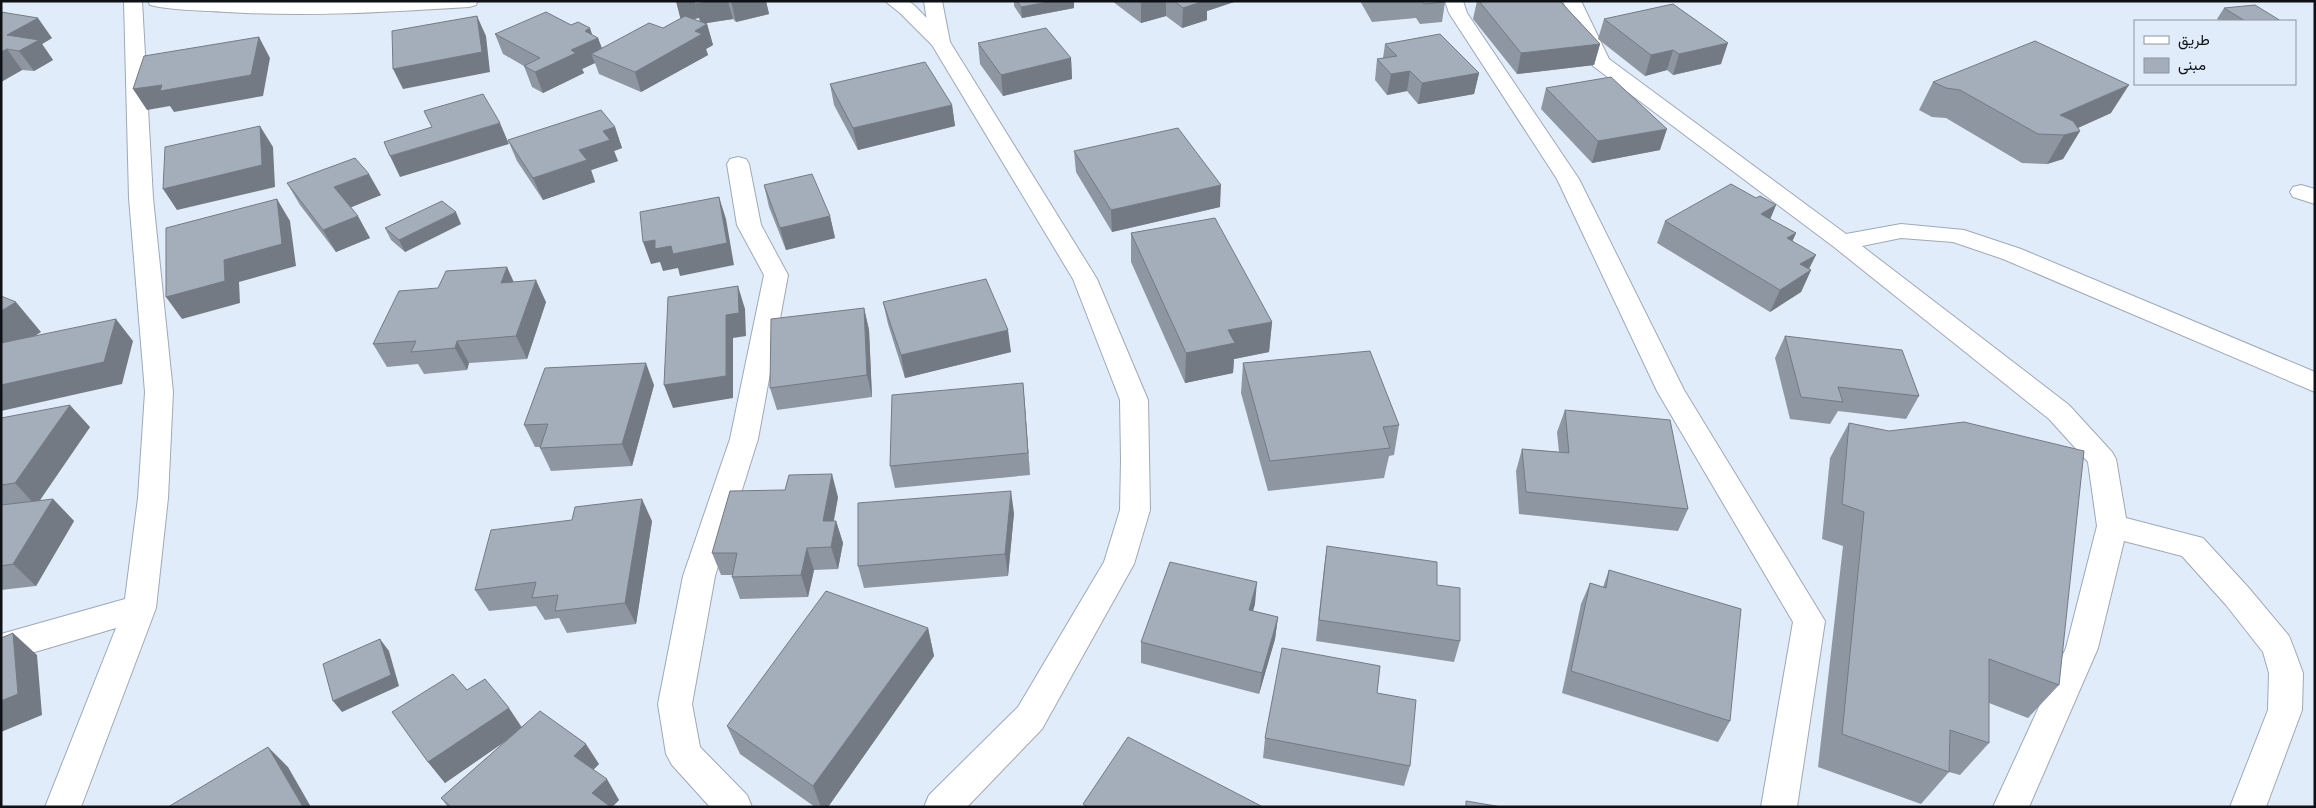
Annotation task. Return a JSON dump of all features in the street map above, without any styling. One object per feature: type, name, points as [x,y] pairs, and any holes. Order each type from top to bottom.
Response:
[{"type":"street","points":[[63,807],[140,608],[153,498],[159,392],[141,198],[133,1]]},
{"type":"street","points":[[157,1],[211,7],[296,9],[389,7],[469,1]]},
{"type":"street","points":[[894,1],[907,9],[940,42],[1085,279],[1134,400],[1134,510],[1119,564],[1030,718],[942,807]]},
{"type":"street","points":[[933,1],[940,42]]},
{"type":"street","points":[[1454,1],[1458,13],[1568,179],[1671,391],[1809,621],[1779,807]]},
{"type":"street","points":[[1572,1],[1600,62],[1842,242],[2058,412],[2102,459],[2112,526],[2082,648],[2011,807]]},
{"type":"street","points":[[734,807],[684,754],[675,704],[699,576],[744,438],[776,275],[749,225],[738,164]]},
{"type":"street","points":[[1842,242],[1901,230],[1956,235],[2012,254],[2315,383]]},
{"type":"street","points":[[2112,526],[2192,547],[2237,596],[2276,646],[2286,673],[2285,710],[2248,807]]},
{"type":"street","points":[[1,648],[140,608]]},
{"type":"building","points":[[694,1],[713,1],[695,4]]},
{"type":"building","points":[[1017,1],[1053,1],[1021,7]]},
{"type":"building","points":[[1174,1],[1204,1],[1183,8]]},
{"type":"building","points":[[1422,1],[1444,1],[1445,2],[1424,4]]},
{"type":"building","points":[[1479,1],[1560,1],[1600,44],[1521,53]]},
{"type":"building","points":[[1673,4],[1728,43],[1679,54],[1673,50],[1651,55],[1604,19]]},
{"type":"building","points":[[2255,5],[2279,20],[2243,20],[2224,8]]},
{"type":"building","points":[[1,12],[38,18],[7,35],[39,40],[19,51],[7,49],[1,52]]},
{"type":"building","points":[[546,12],[571,25],[578,22],[590,28],[585,31],[598,38],[571,50],[576,53],[535,72],[524,66],[540,58],[495,34]]},
{"type":"building","points":[[477,16],[482,52],[393,69],[392,31]]},
{"type":"building","points":[[685,16],[707,24],[695,31],[702,34],[635,72],[591,54],[649,23],[663,28]]},
{"type":"building","points":[[1046,28],[1071,58],[1001,75],[978,43]]},
{"type":"building","points":[[1440,34],[1479,73],[1422,83],[1410,71],[1391,74],[1377,59],[1397,56],[1385,44]]},
{"type":"building","points":[[259,37],[251,75],[160,91],[162,85],[133,89],[144,56]]},
{"type":"building","points":[[2035,41],[2129,85],[2060,115],[2073,121],[2080,131],[2064,135],[2038,134],[1960,90],[1946,88],[1933,82]]},
{"type":"building","points":[[925,62],[952,105],[853,128],[830,84]]},
{"type":"building","points":[[1611,77],[1667,129],[1598,141],[1546,88]]},
{"type":"building","points":[[483,94],[500,123],[390,156],[384,142],[432,127],[424,111]]},
{"type":"building","points":[[601,110],[615,127],[603,131],[610,140],[579,150],[587,160],[533,178],[508,140]]},
{"type":"building","points":[[260,126],[262,165],[163,189],[165,147]]},
{"type":"building","points":[[1178,128],[1221,185],[1111,210],[1074,151]]},
{"type":"building","points":[[355,158],[369,174],[334,187],[358,216],[323,230],[287,183]]},
{"type":"building","points":[[812,174],[830,216],[780,228],[764,185]]},
{"type":"building","points":[[1731,184],[1756,198],[1760,196],[1776,205],[1761,214],[1796,233],[1787,238],[1816,255],[1800,264],[1811,270],[1780,290],[1665,221]]},
{"type":"building","points":[[719,197],[727,243],[673,254],[671,246],[655,249],[655,240],[643,242],[640,212]]},
{"type":"building","points":[[277,199],[282,244],[224,260],[225,281],[166,297],[166,228]]},
{"type":"building","points":[[442,201],[456,212],[399,240],[385,228]]},
{"type":"building","points":[[1215,218],[1272,322],[1228,330],[1235,343],[1186,353],[1131,233]]},
{"type":"building","points":[[507,267],[501,283],[536,280],[516,336],[457,341],[455,348],[411,352],[416,341],[373,344],[399,291],[438,288],[446,271]]},
{"type":"building","points":[[986,279],[1008,330],[901,355],[883,302]]},
{"type":"building","points":[[738,286],[739,313],[726,315],[726,376],[664,385],[668,297]]},
{"type":"building","points":[[1,296],[16,302],[1,311]]},
{"type":"building","points":[[864,308],[867,375],[770,388],[771,319]]},
{"type":"building","points":[[116,319],[104,362],[1,385],[1,343]]},
{"type":"building","points":[[1785,336],[1902,350],[1919,396],[1838,387],[1843,402],[1801,397]]},
{"type":"building","points":[[1370,351],[1399,425],[1383,427],[1390,448],[1270,461],[1243,363]]},
{"type":"building","points":[[646,363],[622,444],[540,448],[548,424],[524,425],[545,368]]},
{"type":"building","points":[[1023,383],[1028,453],[890,466],[892,395]]},
{"type":"building","points":[[70,405],[15,483],[1,485],[1,418]]},
{"type":"building","points":[[1565,410],[1670,420],[1688,509],[1526,492],[1522,449],[1569,453]]},
{"type":"building","points":[[1964,422],[2084,451],[2059,685],[1989,659],[1989,743],[1950,730],[1949,772],[1842,734],[1864,512],[1842,504],[1849,423],[1889,431]]},
{"type":"building","points":[[832,474],[823,521],[836,521],[831,547],[807,548],[801,575],[732,577],[737,553],[712,553],[730,491],[785,490],[789,475]]},
{"type":"building","points":[[1011,491],[1005,554],[858,566],[858,503]]},
{"type":"building","points":[[53,499],[13,564],[1,566],[1,505]]},
{"type":"building","points":[[642,499],[625,603],[555,611],[558,595],[532,598],[536,582],[475,590],[491,530],[572,520],[575,507]]},
{"type":"building","points":[[1327,546],[1437,562],[1437,585],[1460,588],[1460,641],[1319,620]]},
{"type":"building","points":[[1170,562],[1257,582],[1249,610],[1278,617],[1262,673],[1141,642]]},
{"type":"building","points":[[1609,570],[1741,609],[1730,721],[1571,671],[1590,583],[1606,588]]},
{"type":"building","points":[[826,591],[928,628],[813,786],[727,726]]},
{"type":"building","points":[[13,633],[18,694],[1,701],[1,638]]},
{"type":"building","points":[[380,639],[391,675],[333,701],[323,664]]},
{"type":"building","points":[[1282,648],[1380,666],[1377,693],[1416,700],[1410,766],[1265,738]]},
{"type":"building","points":[[453,674],[467,690],[485,679],[509,708],[428,762],[392,712]]},
{"type":"building","points":[[540,711],[586,744],[574,756],[607,779],[592,793],[611,807],[451,807],[441,798]]},
{"type":"building","points":[[1128,737],[1263,807],[1088,807],[1083,804]]},
{"type":"building","points":[[268,747],[303,807],[168,807]]},
{"type":"building","points":[[1466,801],[1502,807],[1466,807]]}]
